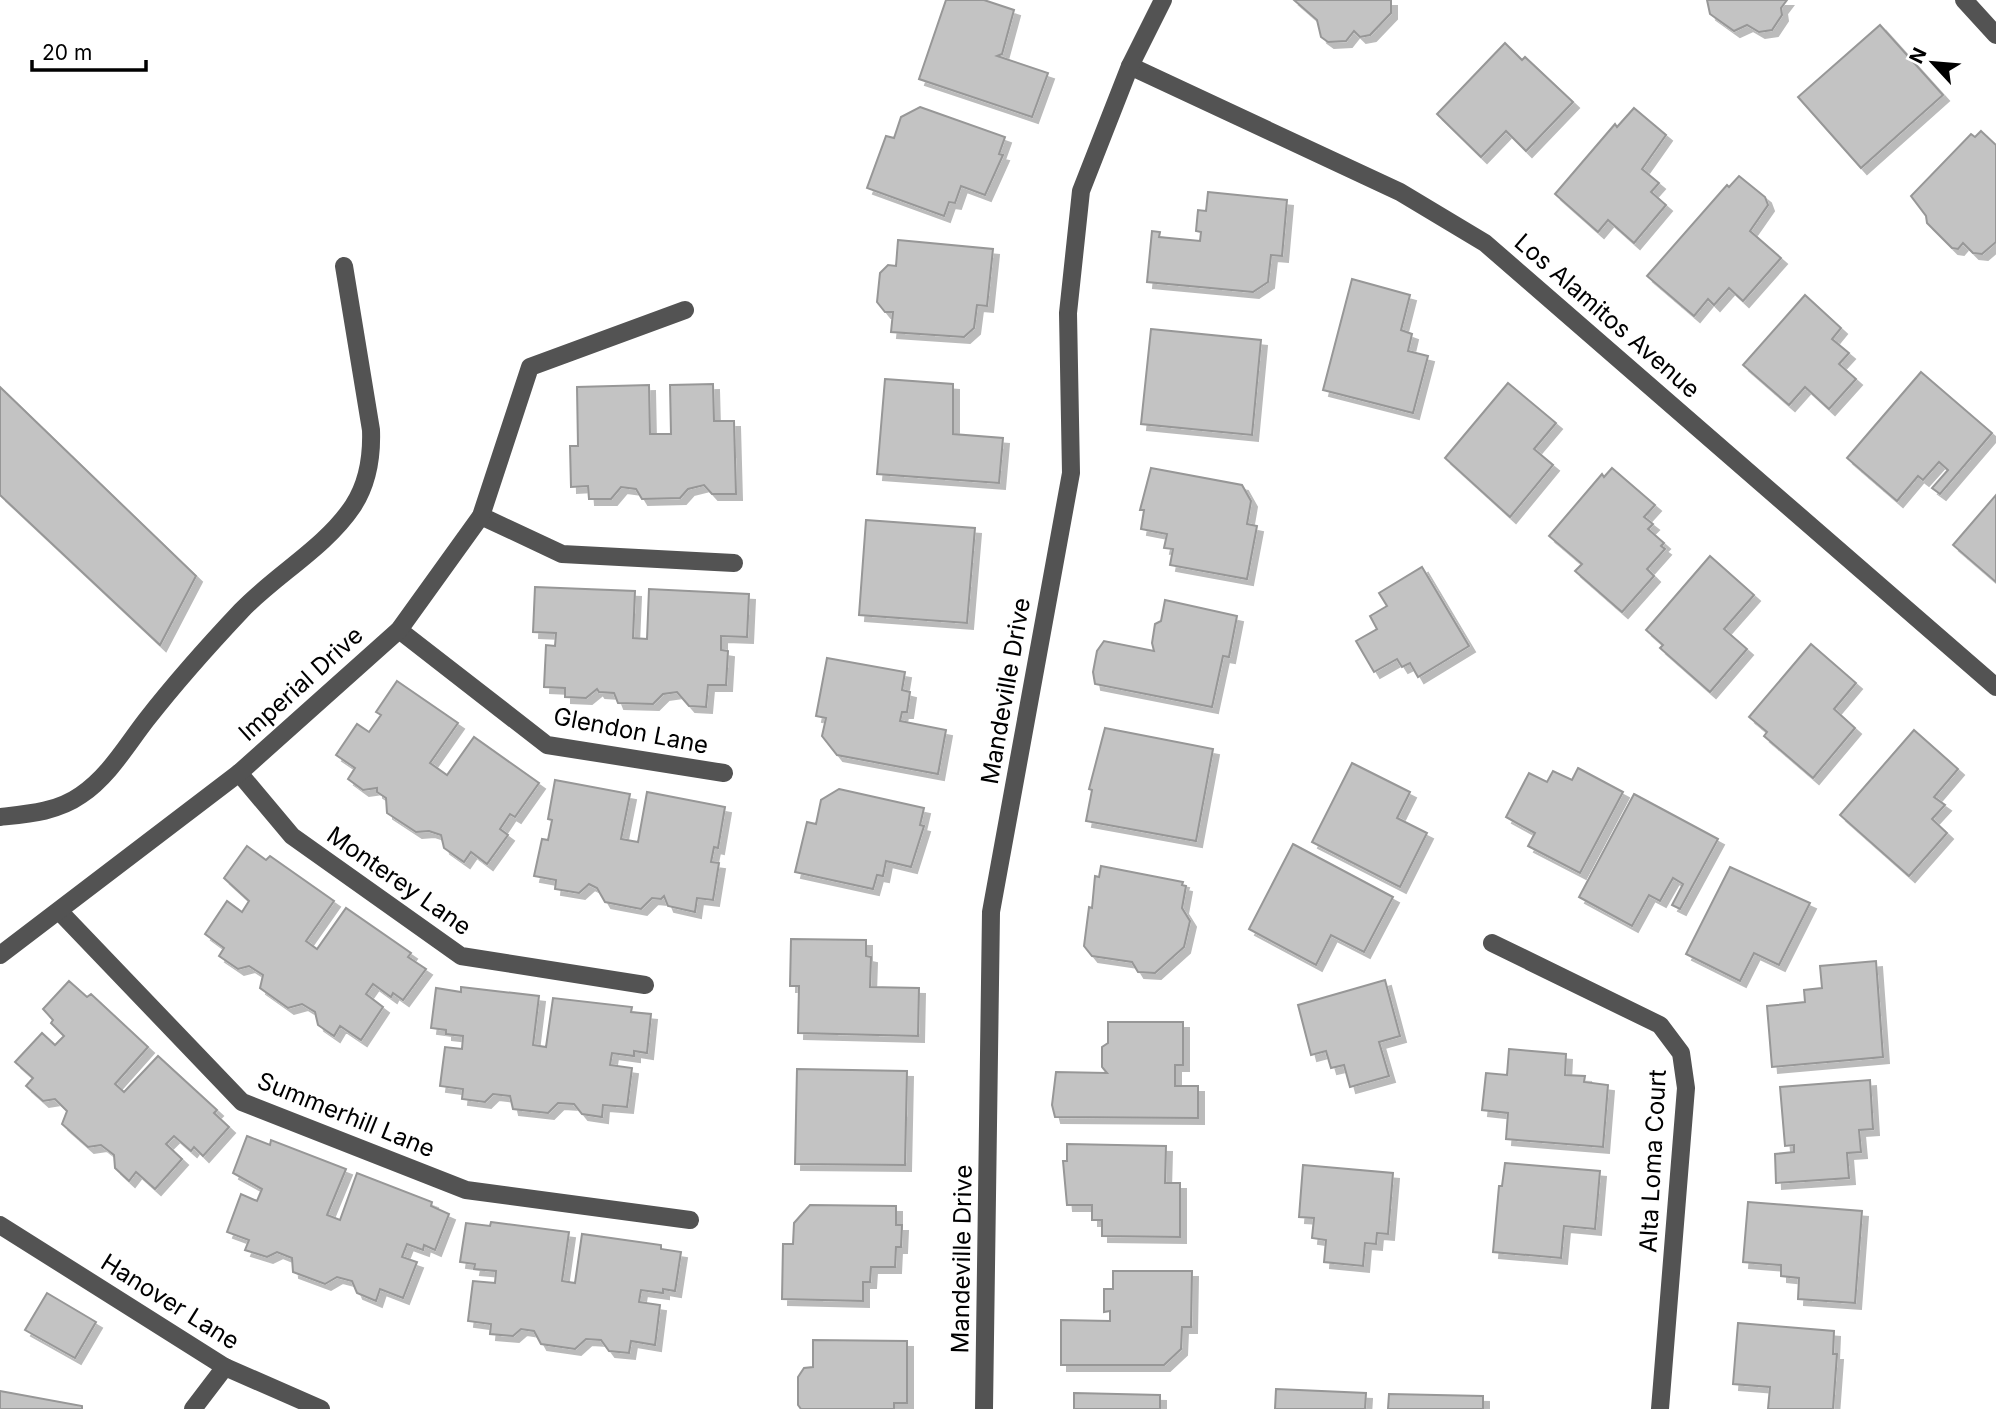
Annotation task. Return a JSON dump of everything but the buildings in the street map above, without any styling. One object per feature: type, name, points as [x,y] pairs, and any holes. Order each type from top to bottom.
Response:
[{"type":"street","name":"Mandeville Drive","points":[[984,1409],[991,912],[1071,473],[1068,313],[1081,191],[1130,66],[1163,0]]},
{"type":"street","points":[[1965,0],[1996,35]]},
{"type":"street","name":"Los Alamitos Avenue","points":[[1130,66],[1400,192],[1485,243],[1996,687]]},
{"type":"street","points":[[0,817],[41,813],[80,796],[113,765],[186,670],[244,608],[332,530],[353,506],[366,482],[372,455],[371,430],[344,266]]},
{"type":"street","name":"Imperial Drive","points":[[0,955],[60,912],[239,773],[399,630],[481,516],[530,367],[685,310]]},
{"type":"street","points":[[481,516],[562,554],[734,564]]},
{"type":"street","name":"Glendon Lane","points":[[399,630],[547,745],[724,773]]},
{"type":"street","name":"Monterey Lane","points":[[239,773],[292,836],[461,956],[645,985]]},
{"type":"street","name":"Summerhill Lane","points":[[60,912],[242,1102],[466,1190],[690,1220]]},
{"type":"street","name":"Alta Loma Court","points":[[1492,943],[1660,1025],[1681,1053],[1686,1088],[1660,1409]]},
{"type":"street","name":"Hanover Lane","points":[[0,1225],[225,1367],[321,1409]]},
{"type":"street","points":[[193,1409],[225,1367]]}]
